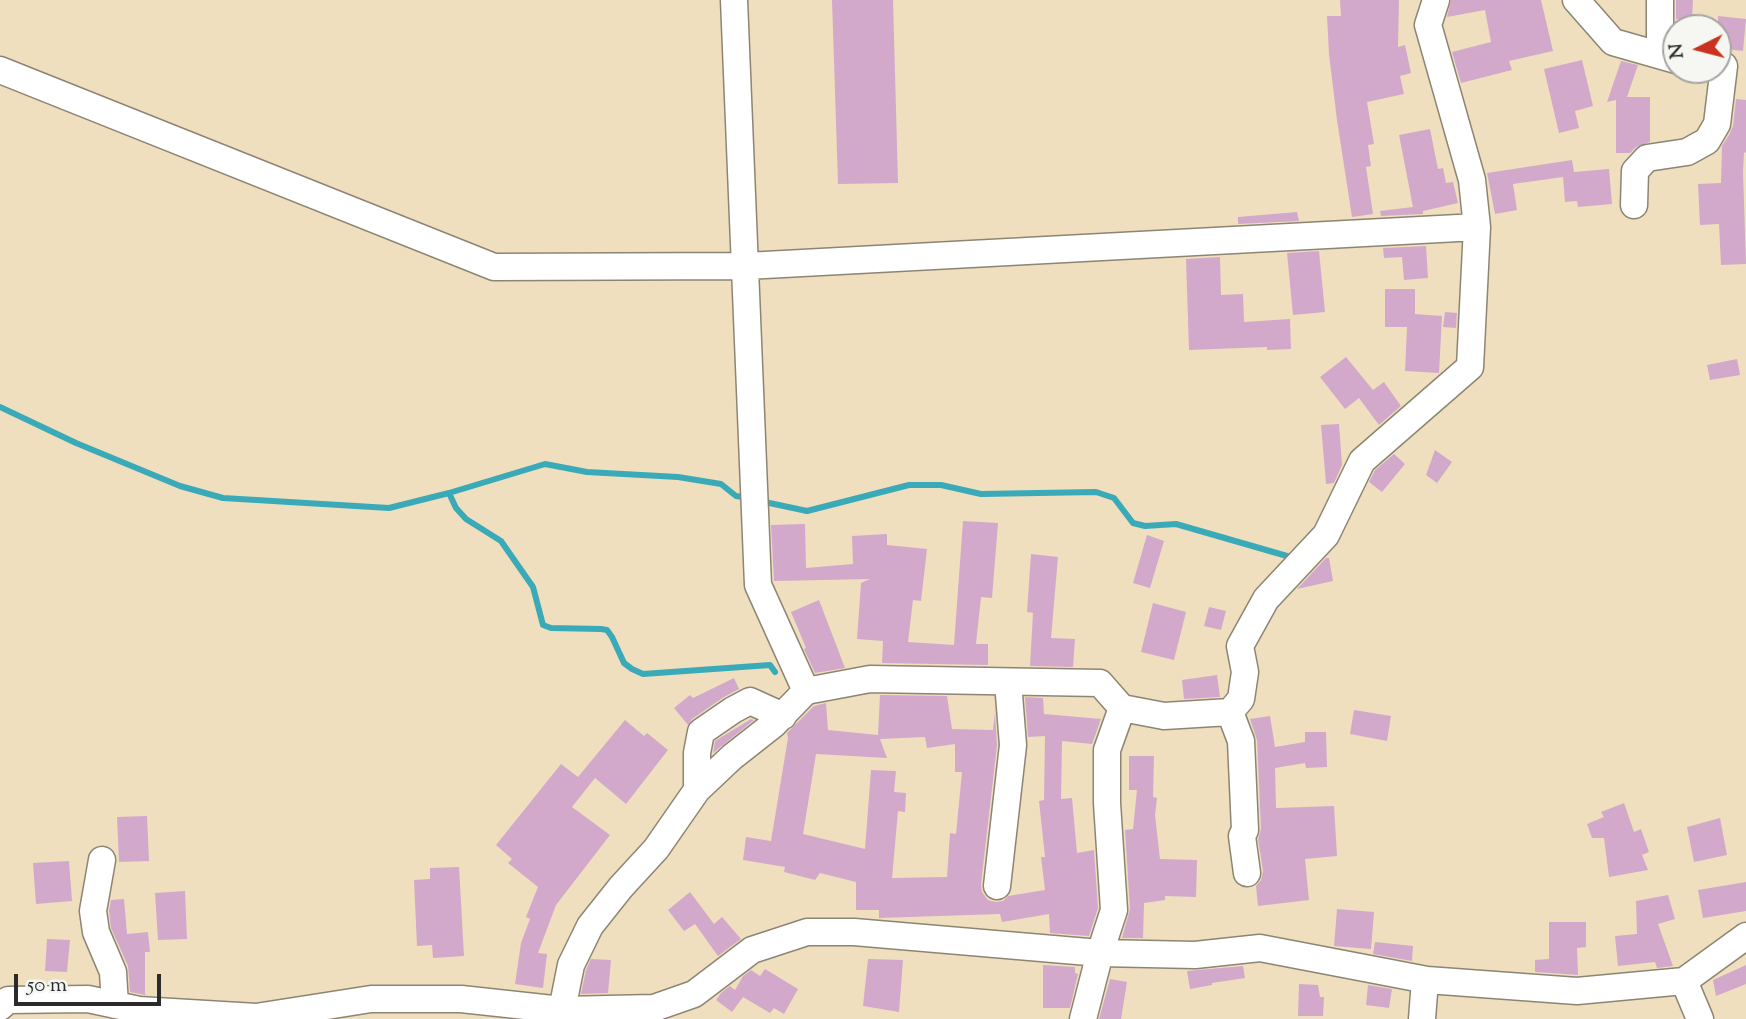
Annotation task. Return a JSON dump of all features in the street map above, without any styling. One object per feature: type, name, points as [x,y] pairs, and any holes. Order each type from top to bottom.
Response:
[{"type":"street","points":[[734,0],[758,585],[806,691]]},
{"type":"street","points":[[562,1010],[572,965],[590,926],[656,849],[697,790],[732,757],[775,724],[806,691],[870,679],[1100,683],[1122,708],[1164,716],[1230,712],[1241,699],[1244,672],[1240,646],[1266,599],[1326,534],[1362,461],[1470,367],[1477,227],[1472,180],[1428,25],[1436,0]]},
{"type":"street","points":[[1576,0],[1613,42],[1662,56]]},
{"type":"street","points":[[0,70],[494,267],[746,266],[1477,227]]},
{"type":"street","points":[[1634,205],[1635,171],[1647,158],[1687,152],[1707,141],[1717,124],[1725,84]]},
{"type":"street","points":[[997,886],[1013,746],[1009,682]]},
{"type":"street","points":[[697,790],[697,753],[701,732],[750,701],[783,716]]},
{"type":"street","points":[[1083,1019],[1114,910],[1107,803],[1107,750],[1122,708]]},
{"type":"street","points":[[1230,712],[1241,741],[1245,830],[1242,836],[1247,873]]},
{"type":"street","points":[[102,860],[93,911],[96,932],[113,972],[115,1005]]},
{"type":"street","points":[[0,1007],[8,1000],[88,999],[139,1010],[256,1017],[371,999],[461,999],[562,1010],[652,1013],[694,994],[752,950],[807,932],[854,932],[1100,953],[1195,955],[1260,948],[1425,980],[1577,991],[1684,981],[1746,936]]},
{"type":"street","points":[[1422,1019],[1425,980]]},
{"type":"street","points":[[1684,981],[1700,1019]]},
{"type":"building","points":[[832,0],[893,0],[898,183],[838,184]]},
{"type":"building","points":[[1340,0],[1399,0],[1398,47],[1405,45],[1411,73],[1400,76],[1404,94],[1367,102],[1374,144],[1368,145],[1371,166],[1366,167],[1373,214],[1352,217],[1329,54],[1327,16],[1341,16]]},
{"type":"building","points":[[1451,0],[1541,0],[1553,51],[1509,61],[1512,70],[1461,83],[1452,52],[1491,42],[1485,10],[1447,17]]},
{"type":"building","points":[[1676,0],[1693,0],[1692,14],[1676,14]]},
{"type":"building","points":[[1732,18],[1746,19],[1743,51],[1732,50]]},
{"type":"building","points":[[1582,60],[1593,106],[1575,111],[1579,128],[1559,133],[1544,69]]},
{"type":"building","points":[[1621,61],[1638,65],[1627,97],[1650,97],[1650,142],[1636,147],[1630,153],[1616,153],[1616,100],[1607,102]]},
{"type":"building","points":[[1736,99],[1746,100],[1746,153],[1744,152],[1743,172],[1746,264],[1721,265],[1719,224],[1700,225],[1698,184],[1721,183],[1722,146],[1733,126]]},
{"type":"building","points":[[1430,129],[1438,169],[1443,168],[1446,183],[1453,182],[1458,203],[1423,211],[1423,214],[1381,216],[1380,211],[1413,207],[1399,135]]},
{"type":"building","points":[[1572,160],[1574,172],[1609,169],[1612,204],[1578,207],[1577,201],[1565,202],[1563,177],[1513,184],[1517,210],[1495,214],[1487,173]]},
{"type":"building","points":[[1297,212],[1299,221],[1238,224],[1238,217]]},
{"type":"building","points":[[1426,246],[1428,278],[1404,280],[1402,257],[1384,258],[1383,248]]},
{"type":"building","points":[[1319,251],[1325,312],[1293,315],[1287,253]]},
{"type":"building","points":[[1220,257],[1221,295],[1243,294],[1244,322],[1290,319],[1291,349],[1267,350],[1267,347],[1189,350],[1186,259]]},
{"type":"building","points":[[1385,289],[1415,289],[1415,314],[1442,316],[1439,373],[1405,371],[1407,327],[1385,327]]},
{"type":"building","points":[[1445,312],[1457,313],[1456,328],[1443,327]]},
{"type":"building","points":[[1346,357],[1373,390],[1384,382],[1401,406],[1379,425],[1359,398],[1345,409],[1320,377]]},
{"type":"building","points":[[1737,359],[1740,375],[1710,380],[1707,365]]},
{"type":"building","points":[[1339,424],[1342,465],[1334,483],[1326,484],[1321,425]]},
{"type":"building","points":[[1435,450],[1452,462],[1437,483],[1426,475]]},
{"type":"building","points":[[1394,454],[1405,464],[1382,492],[1369,482],[1375,470]]},
{"type":"building","points":[[963,521],[998,523],[992,598],[981,597],[976,644],[988,644],[988,665],[882,663],[883,641],[857,639],[861,583],[870,579],[774,581],[771,525],[805,524],[806,568],[853,564],[852,536],[887,534],[887,545],[927,549],[921,601],[913,600],[908,642],[954,645]]},
{"type":"building","points":[[1147,535],[1164,541],[1150,588],[1133,583]]},
{"type":"building","points":[[1031,554],[1058,557],[1051,638],[1075,639],[1073,667],[1030,666],[1033,613],[1027,612]]},
{"type":"building","points":[[1329,558],[1333,581],[1297,589]]},
{"type":"building","points":[[819,600],[845,668],[815,673],[791,612]]},
{"type":"building","points":[[1153,603],[1186,612],[1174,660],[1141,652]]},
{"type":"building","points":[[1209,607],[1226,611],[1221,630],[1204,626]]},
{"type":"building","points":[[1217,675],[1220,697],[1184,699],[1182,680]]},
{"type":"building","points":[[734,678],[739,689],[692,719],[688,725],[674,708],[690,695],[693,698]]},
{"type":"building","points":[[880,695],[947,696],[952,729],[993,730],[995,713],[997,745],[981,884],[982,892],[988,900],[996,902],[1003,901],[1008,896],[1045,890],[1041,857],[1045,857],[1039,801],[1044,800],[1045,736],[1028,737],[1025,697],[1043,698],[1044,714],[1101,719],[1092,744],[1062,741],[1061,799],[1072,798],[1077,853],[1094,850],[1098,908],[1089,936],[1050,933],[1049,914],[1002,922],[1000,914],[879,918],[879,910],[856,910],[856,882],[820,873],[815,880],[784,872],[785,867],[743,860],[746,837],[771,841],[787,733],[814,706],[826,703],[828,730],[878,735]],"holes":[[[925,737],[927,748],[955,744],[955,772],[962,772],[956,834],[950,833],[947,877],[892,878],[898,811],[905,812],[906,793],[894,792],[896,771],[871,770],[865,849],[803,834],[816,754],[887,758],[880,739]]]},
{"type":"building","points":[[1354,710],[1391,716],[1387,741],[1350,734]]},
{"type":"building","points":[[1270,716],[1275,747],[1305,742],[1305,732],[1326,732],[1327,767],[1306,768],[1305,763],[1275,768],[1276,808],[1334,806],[1337,856],[1305,859],[1309,900],[1258,906],[1256,886],[1263,871],[1258,839],[1261,829],[1257,740],[1250,719]]},
{"type":"building","points":[[751,719],[754,720],[713,753],[715,741]]},
{"type":"building","points":[[625,720],[644,736],[647,733],[668,750],[626,804],[595,778],[572,807],[610,835],[556,905],[538,953],[547,954],[543,988],[515,984],[521,943],[530,919],[526,917],[538,887],[508,863],[512,859],[496,845],[561,764],[578,777]]},
{"type":"building","points":[[1129,756],[1154,756],[1153,797],[1157,798],[1155,815],[1160,859],[1197,860],[1196,897],[1165,896],[1165,900],[1144,903],[1143,938],[1122,938],[1130,909],[1125,830],[1133,829],[1137,790],[1129,790]]},
{"type":"building","points":[[1624,803],[1634,832],[1641,829],[1649,852],[1642,855],[1648,870],[1609,877],[1604,838],[1592,838],[1587,824],[1604,817],[1601,812]]},
{"type":"building","points":[[147,816],[149,861],[119,862],[117,817]]},
{"type":"building","points":[[1720,818],[1727,855],[1694,862],[1687,827]]},
{"type":"building","points":[[69,861],[72,901],[36,904],[33,863]]},
{"type":"building","points":[[459,867],[464,956],[433,958],[432,945],[417,946],[414,880],[430,879],[430,868]]},
{"type":"building","points":[[1746,882],[1746,911],[1703,918],[1698,890]]},
{"type":"building","points":[[185,891],[187,939],[158,940],[155,893]]},
{"type":"building","points":[[690,892],[714,924],[722,917],[741,939],[718,956],[695,924],[684,931],[668,910]]},
{"type":"building","points":[[1668,895],[1675,919],[1658,924],[1673,966],[1657,968],[1655,962],[1618,966],[1615,936],[1637,934],[1636,901]]},
{"type":"building","points":[[124,899],[127,934],[148,932],[150,952],[145,952],[145,995],[130,992],[128,966],[111,928],[111,900]]},
{"type":"building","points":[[1337,909],[1374,912],[1371,949],[1334,946]]},
{"type":"building","points":[[1549,922],[1586,922],[1586,947],[1577,948],[1578,975],[1535,972],[1535,960],[1549,959]]},
{"type":"building","points":[[47,939],[70,940],[67,972],[45,971]]},
{"type":"building","points":[[1375,942],[1413,946],[1412,961],[1373,954]]},
{"type":"building","points":[[591,959],[611,960],[608,993],[581,994]]},
{"type":"building","points":[[868,959],[903,960],[899,1012],[863,1006]]},
{"type":"building","points":[[1043,965],[1075,967],[1075,973],[1078,974],[1070,1008],[1043,1008]]},
{"type":"building","points":[[1746,965],[1746,984],[1716,996],[1713,980]]},
{"type":"building","points":[[1243,966],[1245,978],[1190,989],[1187,971]]},
{"type":"building","points":[[765,969],[798,989],[784,1014],[774,1008],[770,1013],[743,997],[732,1012],[716,1000],[730,986],[735,990],[743,976],[751,970],[760,976]]},
{"type":"building","points":[[1110,979],[1127,982],[1121,1019],[1099,1019]]},
{"type":"building","points":[[1299,984],[1318,985],[1320,997],[1324,997],[1323,1016],[1298,1016]]},
{"type":"building","points":[[1368,985],[1392,989],[1389,1008],[1366,1005]]},
{"type":"waterway","points":[[0,407],[76,443],[180,486],[223,498],[389,508],[545,464],[587,472],[678,477],[721,484],[736,496],[749,498]]},
{"type":"waterway","points":[[760,501],[807,511],[909,485],[941,485],[981,494],[1096,492],[1114,498],[1133,523],[1145,526],[1176,524],[1287,556]]},
{"type":"waterway","points":[[449,493],[456,508],[466,519],[501,541],[533,587],[543,625],[551,628],[607,630],[624,663],[643,674],[770,665],[775,672]]}]
